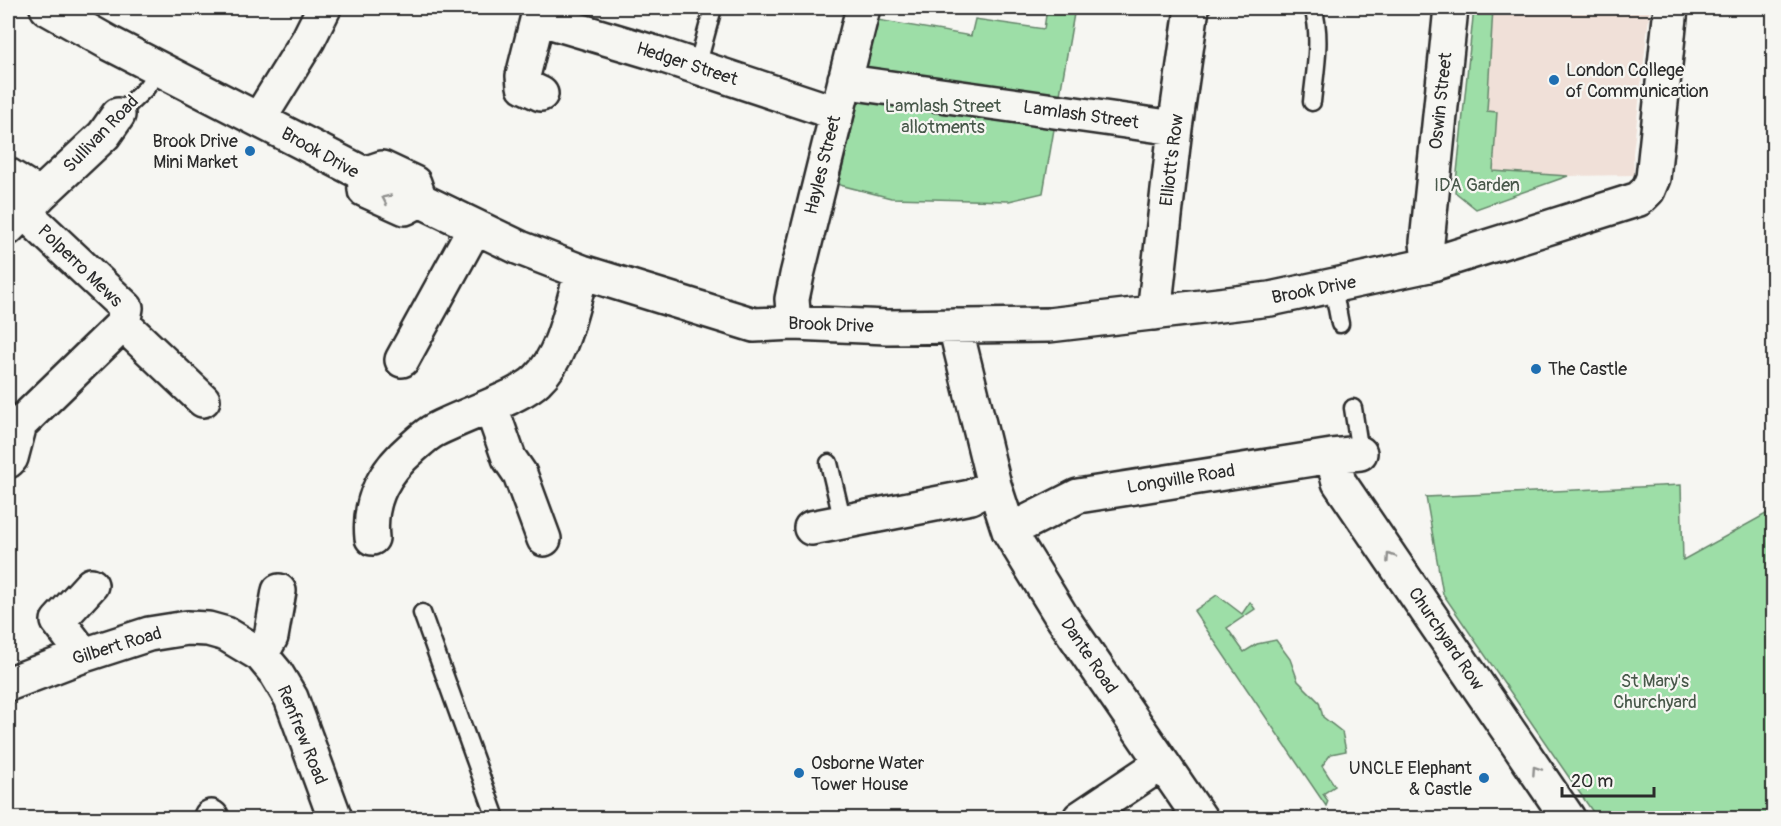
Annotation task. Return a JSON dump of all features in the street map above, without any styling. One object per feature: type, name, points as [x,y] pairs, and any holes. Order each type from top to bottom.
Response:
[{"type":"street","name":"Brook Drive","points":[[47,8],[111,44],[364,174],[365,190],[405,208],[420,200],[520,248],[582,272],[754,325],[794,323],[887,327],[1049,325],[1270,299],[1429,265],[1639,199],[1653,178],[1671,8]]},
{"type":"street","points":[[259,119],[298,57],[324,8]]},
{"type":"street","name":"Hayles Street","points":[[794,323],[792,298],[863,8]]},
{"type":"street","name":"Elliott's Row","points":[[1154,313],[1175,128],[1192,8]]},
{"type":"street","name":"Oswin Street","points":[[1429,265],[1427,242],[1451,8]]},
{"type":"street","points":[[539,13],[523,76],[524,86],[541,94]]},
{"type":"street","name":"Hedger Street","points":[[539,13],[621,43],[836,113]]},
{"type":"street","name":"Lamlash Street","points":[[846,79],[862,84],[1175,128]]},
{"type":"street","name":"Sullivan Road","points":[[24,212],[104,135],[118,115]]},
{"type":"street","points":[[8,175],[24,212]]},
{"type":"street","name":"Polperro Mews","points":[[8,461],[11,458],[20,424],[123,324],[126,308],[24,212]]},
{"type":"street","points":[[402,360],[475,227]]},
{"type":"street","points":[[366,517],[390,470],[422,439],[433,431],[529,387],[538,379],[554,358],[561,343],[582,272]]},
{"type":"street","name":"Polperro Mews","points":[[123,324],[202,400]]},
{"type":"street","name":"Dante Road","points":[[955,326],[994,485],[1009,531],[1060,614],[1200,819]]},
{"type":"street","points":[[491,406],[509,458],[520,474],[544,539]]},
{"type":"street","name":"Longville Road","points":[[1009,531],[1078,496],[1346,454]]},
{"type":"street","name":"Churchyard Row","points":[[1346,454],[1339,482],[1569,819]]},
{"type":"street","points":[[811,528],[971,497],[994,485]]},
{"type":"street","points":[[84,655],[58,621],[91,585]]},
{"type":"street","points":[[261,655],[271,637],[279,591]]},
{"type":"street","name":"Gilbert Road","points":[[8,684],[84,655],[149,634],[187,628],[208,629],[225,634],[261,655]]},
{"type":"street","name":"Renfrew Road","points":[[261,655],[276,673],[291,698],[335,819]]},
{"type":"street","points":[[1080,819],[1162,763]]},
{"type":"lane","points":[[697,67],[713,8]]},
{"type":"lane","points":[[1312,102],[1317,36],[1313,8]]},
{"type":"lane","name":"Sullivan Road","points":[[118,115],[146,88],[159,69]]},
{"type":"lane","points":[[1333,287],[1340,324]]},
{"type":"lane","name":"Churchyard Row","points":[[1346,454],[1353,408]]},
{"type":"lane","points":[[829,463],[843,522]]},
{"type":"lane","points":[[422,613],[496,819]]},
{"type":"shaded area","name":"London College of Communication","points":[[1474,8],[1650,8],[1633,153],[1634,175],[1568,176],[1476,209],[1455,192]]},
{"type":"green space","name":"Lamlash Street allotments","points":[[1047,8],[1075,8],[1043,193],[1009,201],[891,198],[840,185],[878,20],[971,36],[975,19],[1044,29]]},
{"type":"green space","name":"IDA Garden","points":[[1474,8],[1493,8],[1487,111],[1497,112],[1493,171],[1568,176],[1476,209],[1455,192]]},
{"type":"green space","name":"St Mary's Churchyard","points":[[1681,485],[1683,560],[1773,510],[1773,818],[1597,818],[1443,594],[1426,497]]},
{"type":"green space","points":[[1217,595],[1242,614],[1250,602],[1255,609],[1227,628],[1244,652],[1257,644],[1276,640],[1290,659],[1298,681],[1319,702],[1323,717],[1342,732],[1346,751],[1331,754],[1322,766],[1335,786],[1323,794],[1328,801],[1326,806],[1194,611]]},
{"type":"place","name":"London College of Communication","points":[[1554,80]]},
{"type":"place","name":"Brook Drive Mini Market","points":[[250,151]]},
{"type":"place","name":"The Castle","points":[[1536,369]]},
{"type":"place","name":"Osborne Water Tower House","points":[[799,773]]},
{"type":"place","name":"UNCLE Elephant & Castle","points":[[1484,778]]}]
